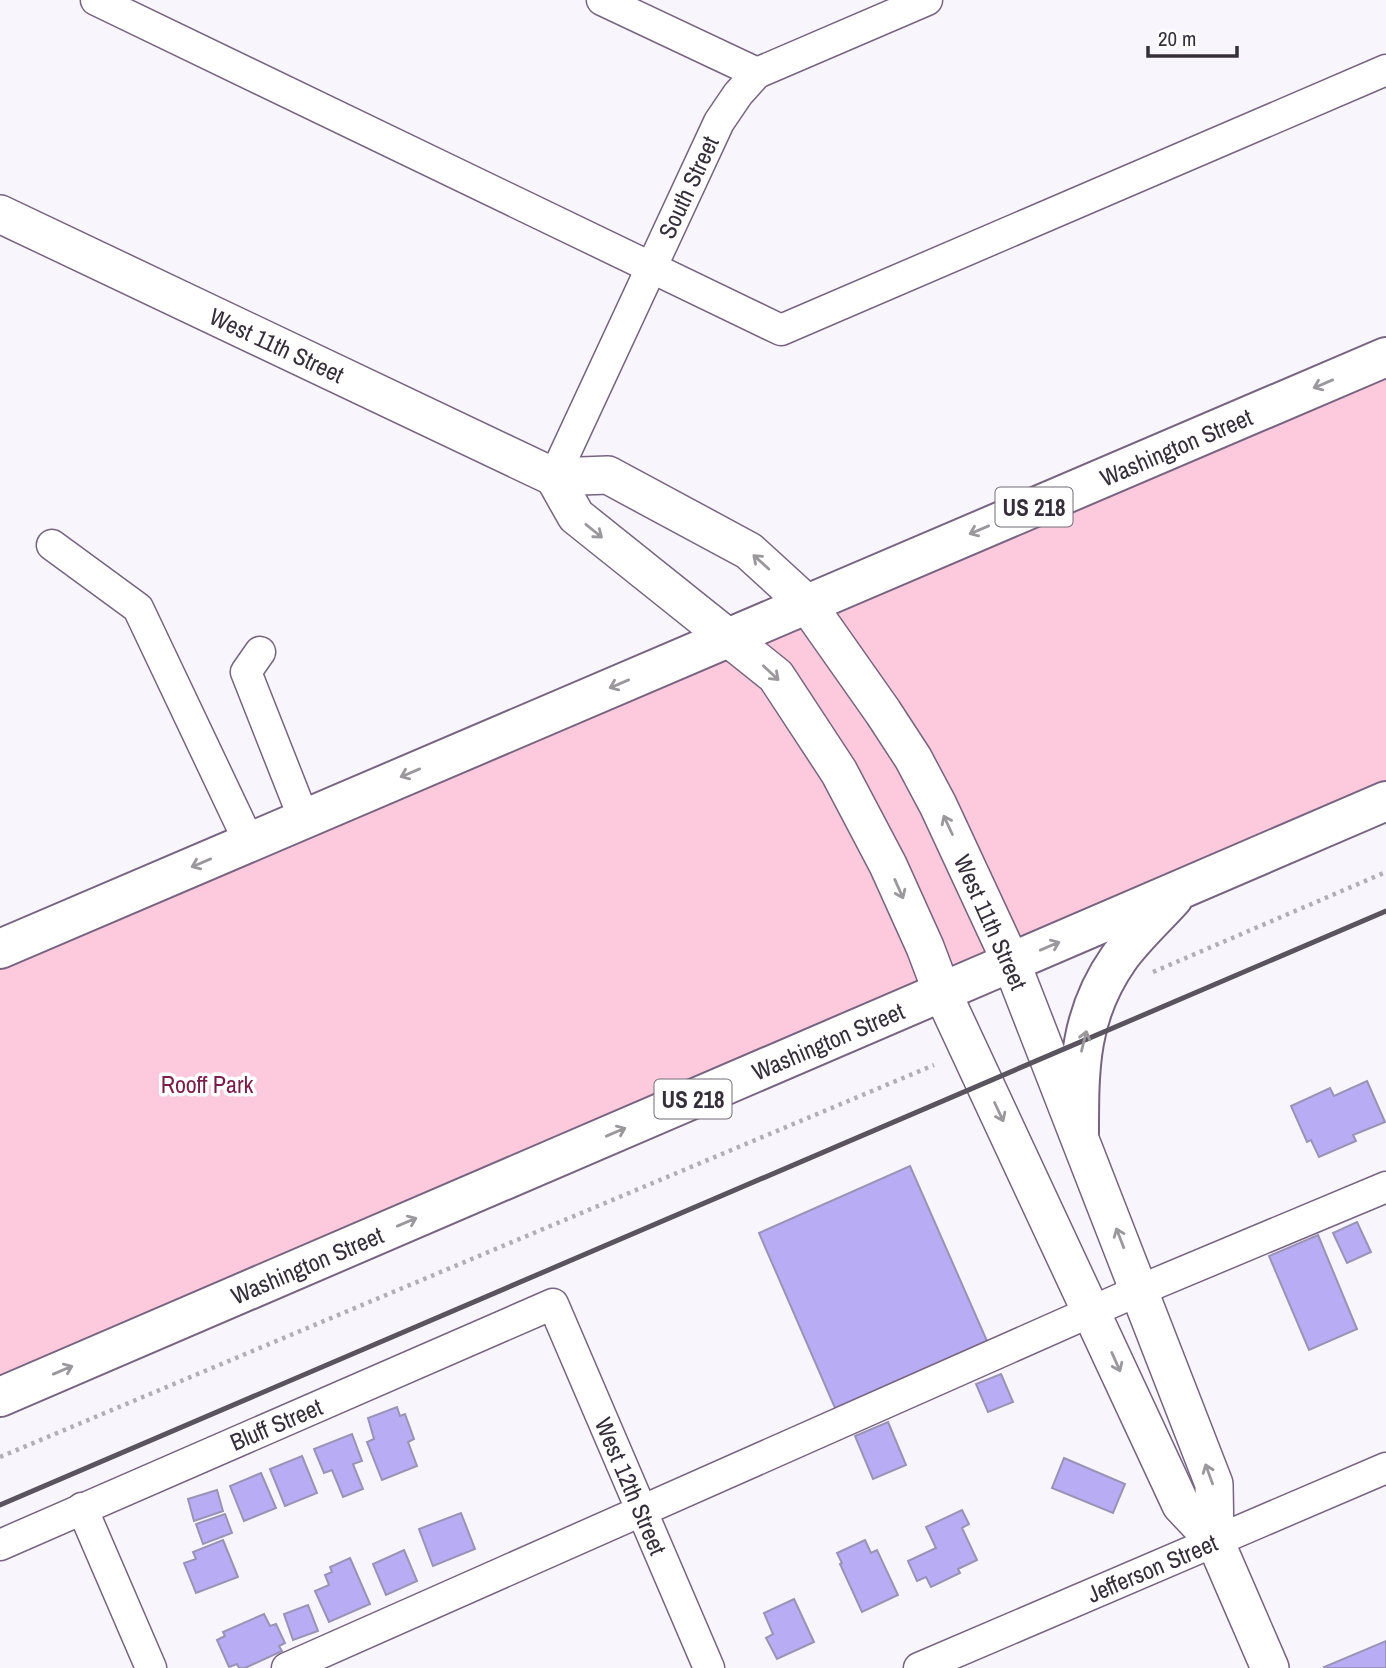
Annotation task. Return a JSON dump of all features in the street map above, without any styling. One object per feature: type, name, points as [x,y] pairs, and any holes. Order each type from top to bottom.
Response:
[{"type":"highway","name":"Washington Street","points":[[0,949],[1386,357]]},
{"type":"highway","name":"Washington Street","points":[[0,1397],[1386,801]]},
{"type":"highway","points":[[1079,1133],[1079,1066],[1083,1042],[1098,995],[1119,958],[1181,889]]},
{"type":"main road","name":"West 11th Street","points":[[0,214],[554,477],[608,475],[749,551],[807,604],[913,758],[1012,962],[1213,1484],[1214,1541]]},
{"type":"main road","name":"West 11th Street","points":[[554,477],[576,516],[776,676],[839,772],[888,865],[942,992],[1093,1311],[1181,1505],[1214,1541],[1270,1668]]},
{"type":"street","points":[[96,0],[781,330],[1386,70]]},
{"type":"street","points":[[603,0],[757,73]]},
{"type":"street","name":"South Street","points":[[554,477],[719,122],[738,94],[757,73],[927,0]]},
{"type":"street","points":[[52,545],[138,608],[249,842]]},
{"type":"street","points":[[260,652],[246,672],[304,819]]},
{"type":"street","points":[[287,1668],[1140,1290],[1386,1187]]},
{"type":"street","name":"Bluff Street","points":[[0,1545],[553,1304]]},
{"type":"street","name":"West 12th Street","points":[[553,1304],[709,1668]]},
{"type":"street","name":"Jefferson Street","points":[[919,1668],[1386,1468]]},
{"type":"street","points":[[82,1508],[151,1668]]},
{"type":"path","points":[[1146,975],[1386,872]]},
{"type":"path","points":[[0,1457],[934,1065]]},
{"type":"green space","name":"Rooff Park","points":[[1386,357],[1386,801],[0,1397],[0,949]]},
{"type":"building","points":[[1367,1081],[1385,1122],[1353,1135],[1356,1141],[1319,1157],[1311,1140],[1307,1142],[1291,1106],[1330,1088],[1334,1096]]},
{"type":"building","points":[[910,1166],[987,1341],[835,1408],[759,1233]]},
{"type":"building","points":[[1357,1222],[1371,1252],[1347,1263],[1333,1233]]},
{"type":"building","points":[[1318,1235],[1357,1329],[1309,1350],[1269,1256]]},
{"type":"building","points":[[1001,1374],[1013,1402],[988,1412],[976,1384]]},
{"type":"building","points":[[397,1407],[400,1416],[405,1414],[414,1439],[408,1442],[417,1466],[382,1480],[367,1442],[374,1439],[368,1418]]},
{"type":"building","points":[[888,1422],[906,1465],[873,1479],[855,1436]]},
{"type":"building","points":[[352,1434],[362,1461],[353,1464],[363,1489],[343,1497],[332,1470],[324,1473],[314,1449]]},
{"type":"building","points":[[302,1456],[317,1493],[285,1506],[270,1469]]},
{"type":"building","points":[[1064,1458],[1125,1484],[1113,1513],[1052,1488]]},
{"type":"building","points":[[261,1473],[276,1508],[244,1521],[230,1486]]},
{"type":"building","points":[[217,1490],[223,1511],[194,1521],[188,1499]]},
{"type":"building","points":[[962,1510],[969,1524],[962,1528],[977,1560],[958,1569],[960,1573],[931,1587],[926,1577],[917,1581],[908,1561],[936,1548],[926,1527]]},
{"type":"building","points":[[461,1513],[475,1549],[433,1566],[419,1529]]},
{"type":"building","points":[[225,1514],[232,1533],[203,1544],[196,1524]]},
{"type":"building","points":[[223,1540],[238,1577],[196,1593],[184,1563],[196,1559],[193,1552]]},
{"type":"building","points":[[865,1540],[871,1553],[877,1550],[898,1595],[862,1612],[837,1553]]},
{"type":"building","points":[[404,1550],[417,1581],[386,1595],[373,1564]]},
{"type":"building","points":[[350,1558],[370,1604],[329,1622],[315,1591],[329,1585],[325,1575],[332,1572],[330,1567]]},
{"type":"building","points":[[794,1599],[814,1642],[777,1659],[766,1638],[773,1634],[764,1613]]},
{"type":"building","points":[[308,1605],[318,1631],[293,1640],[284,1614]]},
{"type":"building","points":[[264,1614],[270,1626],[276,1624],[285,1643],[279,1646],[282,1651],[245,1668],[239,1668],[237,1664],[229,1667],[217,1640],[225,1636],[223,1632]]},
{"type":"building","points":[[1386,1641],[1386,1668],[1324,1667]]},
{"type":"railway","points":[[0,1505],[1386,911]]}]
